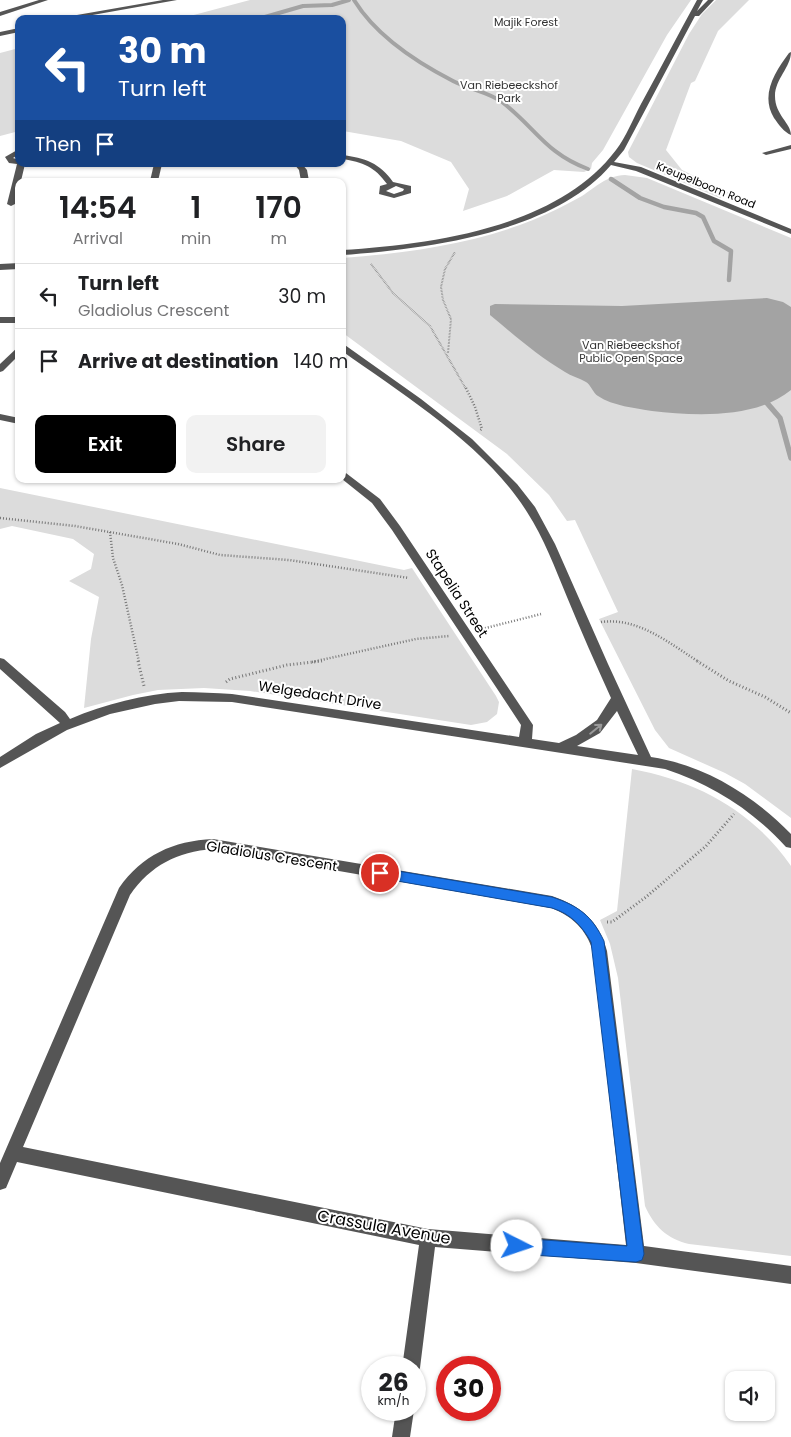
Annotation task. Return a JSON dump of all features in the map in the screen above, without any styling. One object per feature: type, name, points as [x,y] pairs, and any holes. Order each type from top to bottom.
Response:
[{"type":"street","points":[[0,14],[45,0]]},
{"type":"street","points":[[82,15],[174,0]]},
{"type":"street","points":[[346,253],[367,252],[456,238],[507,224],[561,201],[587,184],[610,163],[620,150],[700,0]]},
{"type":"street","points":[[683,32],[711,0]]},
{"type":"street","points":[[0,34],[15,31]]},
{"type":"street","points":[[791,54],[774,84],[770,96],[770,103],[776,116],[791,133]]},
{"type":"street","points":[[766,153],[791,147]]},
{"type":"street","points":[[15,153],[9,157],[15,162]]},
{"type":"street","points":[[346,158],[368,162],[380,168],[391,184]]},
{"type":"street","name":"Kreupelboom Road","points":[[610,163],[638,169],[791,232]]},
{"type":"street","points":[[0,205],[15,204]]},
{"type":"street","points":[[0,267],[15,266]]},
{"type":"street","points":[[0,320],[15,320]]},
{"type":"street","points":[[346,349],[465,438],[512,485],[531,509],[544,532],[617,698],[647,761]]},
{"type":"street","points":[[0,369],[15,353]]},
{"type":"street","points":[[0,417],[15,420]]},
{"type":"street","name":"Stapelia Street","points":[[346,476],[376,501],[396,528],[526,725],[525,742]]},
{"type":"street","points":[[0,662],[61,715],[68,725]]},
{"type":"street","name":"Welgedacht Drive","points":[[0,763],[27,745],[93,715],[148,701],[179,697],[232,698],[562,747],[647,761],[684,770],[725,788],[744,800],[762,814],[791,843]]},
{"type":"street","points":[[562,747],[593,732],[607,719],[617,698]]},
{"type":"street","name":"Gladiolus Crescent","points":[[0,1182],[124,892],[131,880],[141,869],[168,852],[182,847],[213,844],[542,901],[565,907],[576,913],[589,925],[598,941],[600,951],[636,1254]]},
{"type":"street","name":"Crassula Avenue","points":[[12,1153],[428,1238],[636,1254],[791,1275]]},
{"type":"street","points":[[412,1356],[428,1238]]},
{"type":"street","points":[[401,1437],[403,1421]]},
{"type":"path","points":[[448,354],[451,332],[450,312],[443,299],[442,279],[447,262],[460,246],[456,238]]},
{"type":"path","points":[[367,252],[367,258],[393,293],[430,326],[448,354],[475,407],[482,429],[465,438]]},
{"type":"path","points":[[0,518],[75,526],[178,544],[220,555],[289,560],[417,578],[428,576]]},
{"type":"path","points":[[110,532],[113,558],[122,585],[148,701]]},
{"type":"path","points":[[476,630],[501,622],[522,621],[541,614]]},
{"type":"path","points":[[598,622],[615,620],[649,630],[729,681],[765,697],[791,713]]},
{"type":"path","points":[[223,684],[230,679],[287,665],[327,660],[416,639],[456,635]]},
{"type":"path","points":[[589,925],[612,922],[646,897],[706,846],[731,820],[744,800]]},
{"type":"green space","name":"Van Riebeeckshof Park","points":[[250,0],[691,0],[667,35],[603,150],[592,163],[591,169],[584,172],[554,170],[507,196],[463,211],[469,189],[451,162],[401,141],[346,132],[346,15],[194,15]]},
{"type":"green space","points":[[716,0],[749,0],[718,31],[695,81],[691,83],[666,150],[682,170],[729,193],[720,198],[637,163],[629,157],[628,152],[689,34],[702,14]]},
{"type":"green space","points":[[15,49],[15,132],[0,136],[0,53]]},
{"type":"green space","name":"Van Riebeeckshof Public Open Space","points":[[618,176],[647,178],[791,238],[791,818],[745,784],[669,748],[655,730],[599,619],[618,612],[575,520],[567,521],[549,495],[507,454],[346,335],[346,258],[415,250],[487,235],[558,209],[607,179]]},
{"type":"green space","points":[[0,488],[404,570],[412,568],[496,696],[499,702],[497,714],[487,722],[471,725],[250,691],[204,688],[158,690],[84,708],[91,639],[99,597],[69,581],[91,569],[94,554],[73,539],[12,526],[0,529]]},
{"type":"green space","points":[[632,769],[679,781],[722,801],[759,829],[791,866],[791,1256],[681,1242],[662,1231],[645,1206],[618,978],[610,944],[600,920],[617,911]]},
{"type":"shaded area","points":[[767,298],[783,302],[791,307],[791,390],[761,406],[743,411],[724,413],[669,413],[631,408],[610,402],[596,395],[586,382],[545,359],[490,315],[490,306],[495,304],[622,306]]},
{"type":"waterway","points":[[272,15],[303,6],[332,5],[349,0]]},
{"type":"waterway","points":[[354,0],[374,25],[411,57],[453,81],[485,93],[502,102],[561,155],[573,163],[588,169]]},
{"type":"waterway","points":[[611,179],[640,198],[664,207],[696,213],[703,217],[714,241],[731,251],[729,280]]},
{"type":"waterway","points":[[767,403],[780,418],[791,458]]},
{"type":"route","points":[[380,873],[552,902],[576,913],[586,921],[598,941],[636,1254],[517,1246]]},
{"type":"park label","name":"Majik Forest","points":[[526,22]]}]
